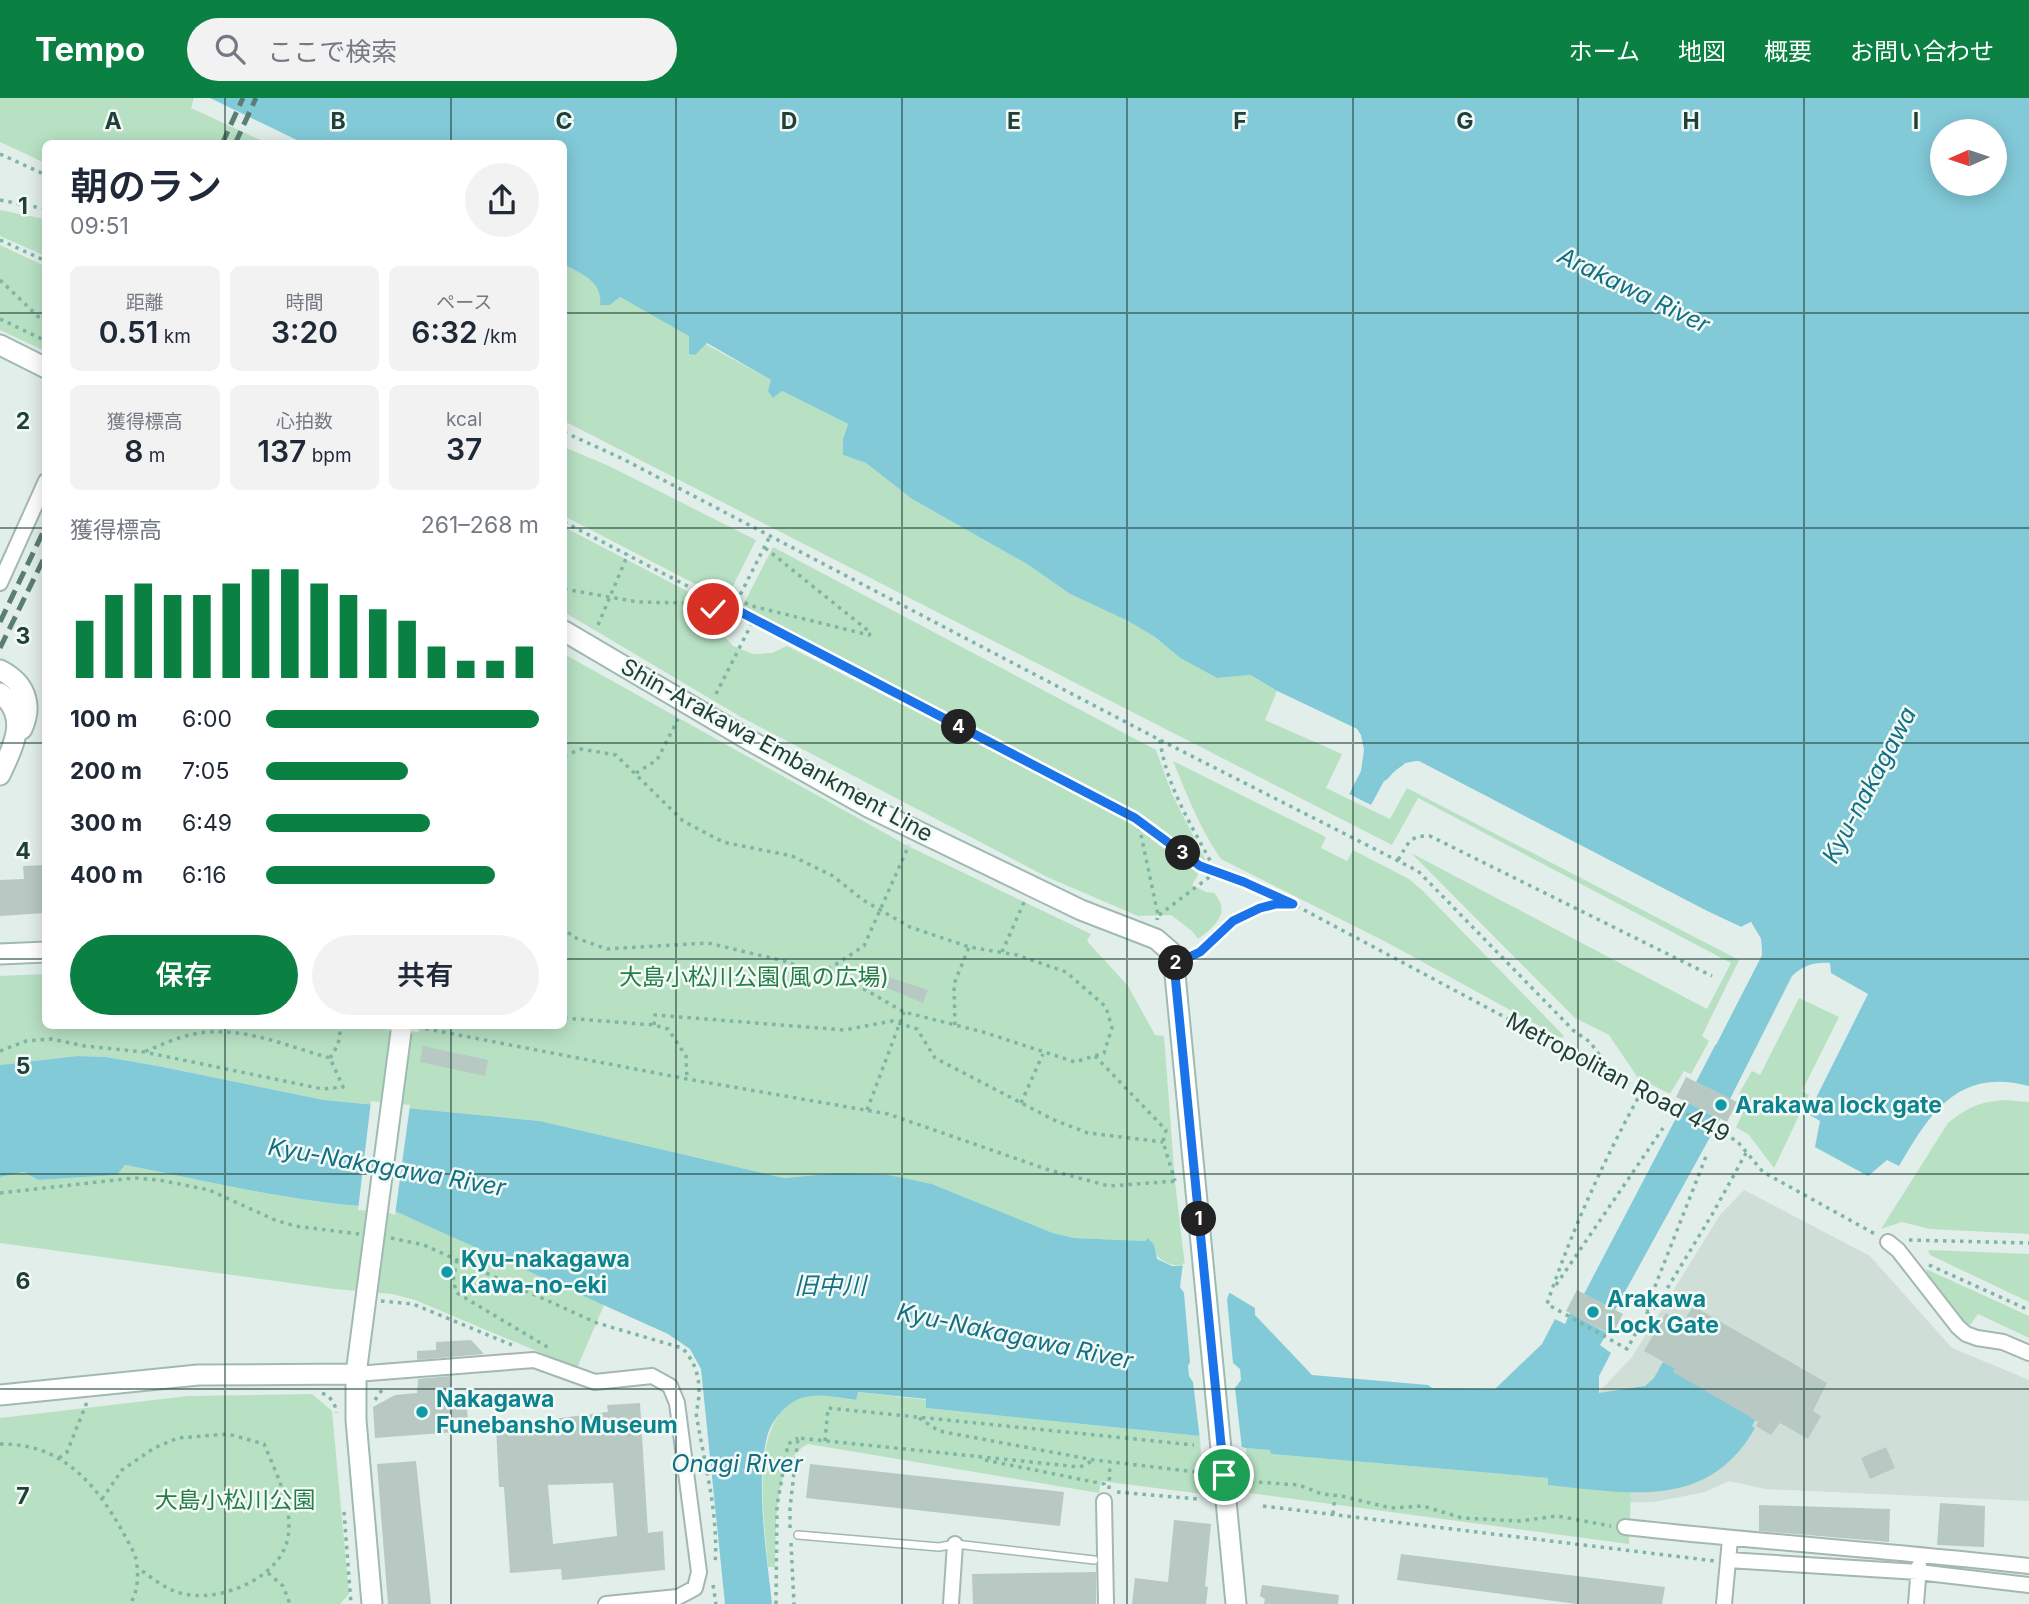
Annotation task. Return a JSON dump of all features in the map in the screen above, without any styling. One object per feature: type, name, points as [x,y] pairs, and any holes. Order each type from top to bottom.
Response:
[{"type":"street","points":[[0,345],[42,366]]},
{"type":"street","points":[[0,583],[42,490]]},
{"type":"street","name":"Shin-Arakawa Embankment Line","points":[[567,633],[858,801],[1081,910],[1156,939],[1170,951],[1174,964]]},
{"type":"street","points":[[0,670],[18,681],[24,690],[28,713],[0,775]]},
{"type":"street","points":[[0,693],[9,699],[15,710],[15,742]]},
{"type":"street","points":[[0,954],[42,952]]},
{"type":"street","points":[[1174,964],[1195,1182],[1230,1472],[1236,1604]]},
{"type":"street","points":[[372,1604],[356,1420],[356,1374],[406,1029]]},
{"type":"street","points":[[1893,1246],[1966,1334],[2003,1342],[2029,1353]]},
{"type":"street","points":[[0,1395],[198,1375],[356,1374],[534,1360],[595,1382],[652,1376],[670,1386],[677,1403],[699,1572],[695,1588],[678,1597],[606,1604]]},
{"type":"street","points":[[1106,1496],[1106,1604]]},
{"type":"street","points":[[1625,1527],[2029,1566]]},
{"type":"street","points":[[1724,1604],[1730,1539]]},
{"type":"street","points":[[951,1604],[955,1544]]},
{"type":"street","points":[[1916,1604],[1920,1554]]},
{"type":"street","points":[[1728,1560],[1918,1572],[2029,1585]]},
{"type":"lane","points":[[1174,964],[1200,952],[1218,934]]},
{"type":"lane","points":[[798,1535],[939,1547],[955,1544],[1094,1560]]},
{"type":"path","points":[[0,154],[42,173]]},
{"type":"path","points":[[0,200],[42,208]]},
{"type":"path","points":[[0,240],[42,259]]},
{"type":"path","points":[[0,281],[42,320]]},
{"type":"path","points":[[0,319],[42,339]]},
{"type":"path","points":[[567,433],[623,459],[1160,740],[1418,871],[1574,1031],[1590,1042],[1613,1073]]},
{"type":"path","name":"Metropolitan Road 449","points":[[567,524],[1135,818],[1200,866],[1293,904],[1613,1073],[1737,1141],[1762,1172],[1893,1246],[2029,1310]]},
{"type":"path","points":[[567,590],[611,598],[702,605],[713,609],[733,608],[770,536]]},
{"type":"path","points":[[737,599],[752,606],[869,635],[871,633],[764,547]]},
{"type":"path","points":[[598,625],[628,554]]},
{"type":"path","points":[[716,694],[754,619]]},
{"type":"path","points":[[636,773],[657,760],[688,702]]},
{"type":"path","points":[[1158,915],[1216,872],[1169,779],[1160,740]]},
{"type":"path","points":[[567,755],[581,749],[616,755],[683,821],[723,842],[792,856],[834,876],[863,900],[910,927],[969,947],[1017,955],[1066,972],[1106,1007],[1112,1028],[1104,1054],[1075,1062],[904,1012],[866,990],[784,961],[708,943],[607,949],[573,937],[567,931]]},
{"type":"path","points":[[1135,818],[1158,915],[1156,922]]},
{"type":"path","points":[[821,974],[864,946],[908,846],[918,830]]},
{"type":"path","points":[[1398,860],[1409,842],[1418,836],[1430,836],[1712,976]]},
{"type":"path","points":[[1002,952],[1031,886]]},
{"type":"path","points":[[1218,934],[1233,921],[1260,908],[1293,904]]},
{"type":"path","points":[[955,1025],[954,984],[969,947]]},
{"type":"path","points":[[867,1110],[904,1012]]},
{"type":"path","points":[[654,1025],[655,1015],[844,1030],[892,1021],[916,1029],[935,1058],[1054,1120],[1088,1133],[1163,1142]]},
{"type":"path","points":[[567,1018],[654,1025],[668,1029],[686,1055],[687,1079]]},
{"type":"path","points":[[330,1058],[338,1045],[341,1029]]},
{"type":"path","points":[[438,1029],[687,1079],[888,1114],[1049,1170],[1109,1186],[1195,1182]]},
{"type":"path","points":[[0,1051],[26,1041],[51,1039],[85,1046],[144,1052],[323,1089],[343,1087],[330,1058],[247,1034],[191,1034],[144,1052]]},
{"type":"path","points":[[1021,1103],[1043,1053]]},
{"type":"path","points":[[1095,1056],[1166,1130],[1163,1142],[1175,1182]]},
{"type":"path","points":[[1642,1091],[1608,1153],[1547,1304],[1627,1349],[1647,1313],[1650,1298],[1707,1154]]},
{"type":"path","points":[[1552,1289],[1662,1128]]},
{"type":"path","points":[[1647,1313],[1656,1307],[1747,1153]]},
{"type":"path","points":[[0,1193],[134,1178],[159,1180],[209,1190],[275,1220],[295,1226],[368,1235]]},
{"type":"path","points":[[381,1237],[424,1245],[597,1323]]},
{"type":"path","points":[[1893,1246],[1922,1239],[2029,1243]]},
{"type":"path","points":[[457,1260],[453,1281],[457,1293],[559,1354]]},
{"type":"path","points":[[367,1294],[413,1304],[517,1347],[527,1352],[534,1360]]},
{"type":"path","points":[[315,1389],[327,1395],[336,1406],[337,1419]]},
{"type":"path","points":[[59,1458],[67,1452],[88,1401],[74,1402]]},
{"type":"path","points":[[825,1441],[828,1408],[1194,1445]]},
{"type":"path","points":[[916,1417],[939,1431],[1094,1460],[1230,1472],[1299,1485],[1322,1494],[1391,1508],[1423,1506],[1462,1518],[1520,1521],[1557,1516],[1625,1527]]},
{"type":"path","points":[[102,1499],[122,1470],[154,1448],[178,1438],[228,1434],[264,1444],[284,1495],[289,1518],[288,1539],[280,1557],[268,1573],[236,1588],[191,1595],[177,1593],[138,1568]]},
{"type":"path","points":[[782,1468],[794,1469],[798,1438]]},
{"type":"path","points":[[776,1604],[777,1506],[782,1468],[788,1444],[798,1438],[1080,1467],[1094,1460]]},
{"type":"path","points":[[0,1444],[21,1445],[59,1458],[75,1468],[102,1499],[127,1540],[138,1568],[137,1583],[130,1604]]},
{"type":"path","points":[[962,1455],[1104,1484],[1106,1496]]},
{"type":"path","points":[[1106,1496],[1110,1462]]},
{"type":"path","points":[[1333,1514],[1335,1495]]},
{"type":"path","points":[[1106,1496],[1198,1499]]},
{"type":"path","points":[[1263,1506],[1708,1562],[1728,1560]]},
{"type":"path","points":[[344,1512],[351,1604]]},
{"type":"path","points":[[268,1573],[283,1586],[290,1604]]},
{"type":"shaded area","points":[[1744,1190],[1870,1256],[1952,1348],[2029,1380],[2029,1501],[1765,1489],[1729,1481],[1705,1492],[1654,1502],[1593,1503],[1598,1393],[1632,1357],[1720,1215]]},
{"type":"green space","points":[[0,98],[194,98],[191,108],[260,140],[42,140],[42,162],[0,142]]},
{"type":"green space","points":[[0,210],[42,218],[42,255],[0,236]]},
{"type":"green space","points":[[0,245],[42,265],[42,350],[0,330]]},
{"type":"green space","points":[[567,266],[597,283],[610,305],[620,297],[771,380],[782,391],[848,424],[843,439],[843,455],[866,463],[912,499],[1027,564],[1070,594],[1128,621],[1155,637],[1180,658],[1217,678],[1249,675],[1277,691],[1265,720],[1342,754],[1326,788],[1390,819],[1407,788],[1739,960],[1702,1036],[1709,1041],[1691,1074],[1684,1071],[1670,1094],[1638,1078],[1609,1035],[1575,1018],[1411,853],[1707,1009],[1731,963],[1418,798],[1392,845],[567,423]]},
{"type":"green space","points":[[567,448],[609,466],[756,540],[726,600],[567,518]]},
{"type":"green space","points":[[567,529],[708,602],[714,625],[733,646],[753,654],[772,653],[787,646],[1124,817],[1197,869],[1198,875],[1192,885],[1214,893],[1221,907],[1219,919],[1198,939],[1171,915],[1138,916],[1047,877],[741,717],[567,614]]},
{"type":"green space","points":[[773,547],[1156,750],[1172,794],[1208,865],[1132,810],[742,607]]},
{"type":"green space","name":"大島小松川公園(風の広場)","points":[[567,656],[908,846],[1091,934],[1087,941],[1128,986],[1155,1035],[1164,1036],[1175,1182],[1185,1266],[1161,1260],[1145,1241],[1074,1238],[1053,1233],[932,1184],[838,1173],[784,1178],[540,1121],[324,1100],[106,1057],[77,1056],[0,1065],[0,976],[42,974],[42,1029],[380,1029],[419,1032],[420,1029],[567,1029]]},
{"type":"green space","points":[[1173,761],[1326,837],[1321,848],[1347,861],[1353,850],[1409,879],[1564,1036],[1561,1038],[1388,943],[1221,859],[1200,824]]},
{"type":"green space","points":[[1799,998],[1839,1017],[1802,1091],[1809,1095],[1774,1168],[1749,1135],[1736,1127],[1748,1102],[1738,1095],[1752,1071],[1760,1075]]},
{"type":"green space","points":[[2005,1100],[2029,1102],[2029,1234],[1930,1229],[1902,1222],[1881,1229],[1948,1123],[1974,1106]]},
{"type":"green space","points":[[125,1165],[289,1197],[388,1208],[604,1305],[577,1368],[415,1300],[392,1294],[334,1289],[0,1243],[0,1177],[24,1172],[38,1180],[117,1175]]},
{"type":"green space","points":[[1928,1250],[2029,1254],[2029,1302],[1930,1255]]},
{"type":"green space","points":[[1926,1269],[2029,1316],[2029,1338],[1978,1314],[1970,1325],[1963,1321],[1928,1279]]},
{"type":"green space","points":[[857,1392],[927,1400],[926,1408],[1200,1436],[1203,1494],[1101,1481],[1099,1493],[808,1444],[796,1453],[782,1481],[776,1518],[775,1567],[768,1567],[763,1473],[766,1448],[773,1426],[784,1409],[802,1398],[822,1396],[855,1400]]},
{"type":"green space","name":"大島小松川公園","points":[[312,1394],[332,1411],[349,1594],[340,1604],[0,1604],[0,1418],[188,1396]]},
{"type":"green space","points":[[1246,1448],[1271,1450],[1271,1454],[1549,1478],[1548,1485],[1631,1491],[1629,1544],[1249,1493]]},
{"type":"water","points":[[210,98],[2029,98],[2029,1086],[2004,1082],[1983,1083],[1965,1089],[1935,1112],[1899,1166],[1887,1160],[1868,1176],[1815,1147],[1820,1121],[1808,1114],[1868,994],[1831,973],[1830,963],[1810,965],[1792,976],[1730,1099],[1696,1082],[1762,955],[1761,939],[1751,922],[1741,927],[1707,911],[1419,761],[1410,762],[1396,770],[1372,806],[1349,794],[1357,777],[1362,755],[1357,729],[1277,691],[1250,675],[1217,678],[1180,658],[1155,637],[1128,621],[1070,594],[1027,564],[912,499],[866,463],[843,455],[843,439],[848,424],[782,391],[773,398],[768,391],[771,380],[707,343],[695,355],[689,354],[689,336],[620,297],[610,305],[600,305],[598,290],[590,280],[567,266],[567,140],[297,140]]},
{"type":"water","name":"旧中川","points":[[77,1056],[106,1057],[158,1066],[324,1100],[540,1121],[784,1178],[838,1173],[888,1175],[932,1184],[1053,1233],[1074,1238],[1145,1241],[1148,1238],[1154,1245],[1157,1259],[1172,1266],[1185,1266],[1255,1308],[1255,1315],[1312,1375],[1428,1385],[1432,1388],[1495,1389],[1542,1344],[1555,1319],[1565,1324],[1570,1313],[1607,1333],[1600,1345],[1611,1353],[1599,1376],[1599,1393],[1645,1386],[1654,1378],[1663,1362],[1675,1368],[1674,1373],[1685,1374],[1684,1378],[1689,1381],[1758,1416],[1752,1426],[1755,1428],[1736,1455],[1714,1473],[1690,1485],[1664,1491],[1637,1492],[1548,1485],[1548,1478],[1271,1454],[1270,1450],[1246,1448],[1200,1436],[926,1408],[926,1399],[858,1392],[856,1400],[829,1396],[802,1398],[785,1408],[776,1419],[767,1437],[764,1455],[763,1520],[772,1604],[725,1604],[701,1369],[690,1349],[668,1334],[388,1208],[289,1197],[125,1165],[117,1175],[38,1180],[24,1172],[0,1177],[0,1065]]},
{"type":"water","points":[[1685,1101],[1720,1119],[1615,1310],[1584,1294]]},
{"type":"pier","points":[[1277,691],[1357,729],[1364,750],[1361,771],[1349,794],[1371,805],[1384,781],[1394,776],[1405,763],[1418,761],[1707,911],[1741,927],[1751,922],[1761,939],[1762,955],[1716,1045],[1713,1043],[1758,954],[1758,940],[1750,926],[1740,930],[1705,914],[1418,765],[1407,766],[1387,784],[1373,809],[1347,797],[1345,793],[1357,770],[1360,750],[1354,731],[1275,694]]},
{"type":"pier","points":[[371,1101],[410,1105],[395,1215],[358,1210]]},
{"type":"pier","points":[[1183,1263],[1231,1289],[1227,1299],[1233,1363],[1240,1369],[1241,1380],[1235,1388],[1242,1449],[1200,1440],[1193,1382],[1189,1376],[1184,1293],[1180,1287]]},
{"type":"building","points":[[42,865],[42,913],[0,916],[0,880],[24,879],[23,866]]},
{"type":"building","points":[[888,977],[928,990],[923,1003],[885,987]]},
{"type":"building","points":[[423,1046],[488,1060],[485,1076],[420,1062]]},
{"type":"building","points":[[1686,1077],[1737,1102],[1727,1122],[1676,1097]]},
{"type":"building","name":"Arakawa Lock Gate","points":[[1577,1290],[1623,1314],[1612,1335],[1566,1311]]},
{"type":"building","points":[[1693,1306],[1827,1383],[1813,1411],[1821,1416],[1808,1439],[1780,1423],[1771,1435],[1756,1426],[1758,1422],[1673,1372],[1675,1368],[1644,1351],[1666,1313],[1683,1323]]},
{"type":"building","points":[[471,1340],[484,1354],[417,1360],[417,1351],[436,1350],[436,1342]]},
{"type":"building","points":[[450,1376],[452,1401],[466,1400],[469,1431],[375,1438],[373,1407],[395,1395],[417,1393],[418,1379]]},
{"type":"building","points":[[640,1403],[648,1533],[663,1531],[665,1570],[562,1580],[561,1569],[510,1573],[504,1487],[499,1487],[496,1426],[608,1412],[607,1405]],"holes":[[[613,1483],[617,1536],[553,1544],[548,1485]]]},
{"type":"building","points":[[1886,1447],[1895,1468],[1870,1479],[1861,1458]]},
{"type":"building","points":[[416,1461],[431,1604],[388,1604],[377,1464]]},
{"type":"building","points":[[810,1464],[1064,1492],[1060,1526],[806,1498]]},
{"type":"building","points":[[1940,1503],[1985,1506],[1984,1547],[1937,1545]]},
{"type":"building","points":[[1759,1505],[1890,1509],[1889,1542],[1759,1531]]},
{"type":"building","points":[[1174,1520],[1211,1524],[1205,1586],[1208,1587],[1206,1604],[1132,1604],[1135,1578],[1168,1582]]},
{"type":"building","points":[[1401,1554],[1665,1587],[1662,1604],[1577,1604],[1397,1580]]},
{"type":"building","points":[[1096,1572],[1096,1604],[973,1604],[972,1574]]},
{"type":"building","points":[[1262,1585],[1339,1595],[1338,1604],[1264,1604],[1265,1599],[1260,1596]]},
{"type":"railway","points":[[224,140],[243,98]]},
{"type":"railway","points":[[237,140],[256,98]]},
{"type":"railway","points":[[0,622],[42,534]]},
{"type":"railway","points":[[0,648],[42,562]]},
{"type":"place","name":"Arakawa lock gate","points":[[1721,1105]]},
{"type":"place","name":"Kyu-nakagawa Kawa-no-eki","points":[[447,1272]]},
{"type":"place","name":"Arakawa Lock Gate","points":[[1593,1312]]},
{"type":"place","name":"Nakagawa Funebansho Museum","points":[[422,1412]]},
{"type":"route","points":[[713,609],[733,608],[1135,818],[1200,866],[1293,904],[1260,908],[1233,921],[1200,952],[1174,964],[1224,1475]]},
{"type":"water label","name":"Arakawa River","points":[[1634,290]]},
{"type":"water label","name":"Kyu-nakagawa","points":[[1869,785]]},
{"type":"water label","name":"Kyu-Nakagawa River","points":[[387,1167]]},
{"type":"water label","name":"Kyu-Nakagawa River","points":[[1015,1336]]},
{"type":"water label","name":"Onagi River","points":[[737,1463]]}]
